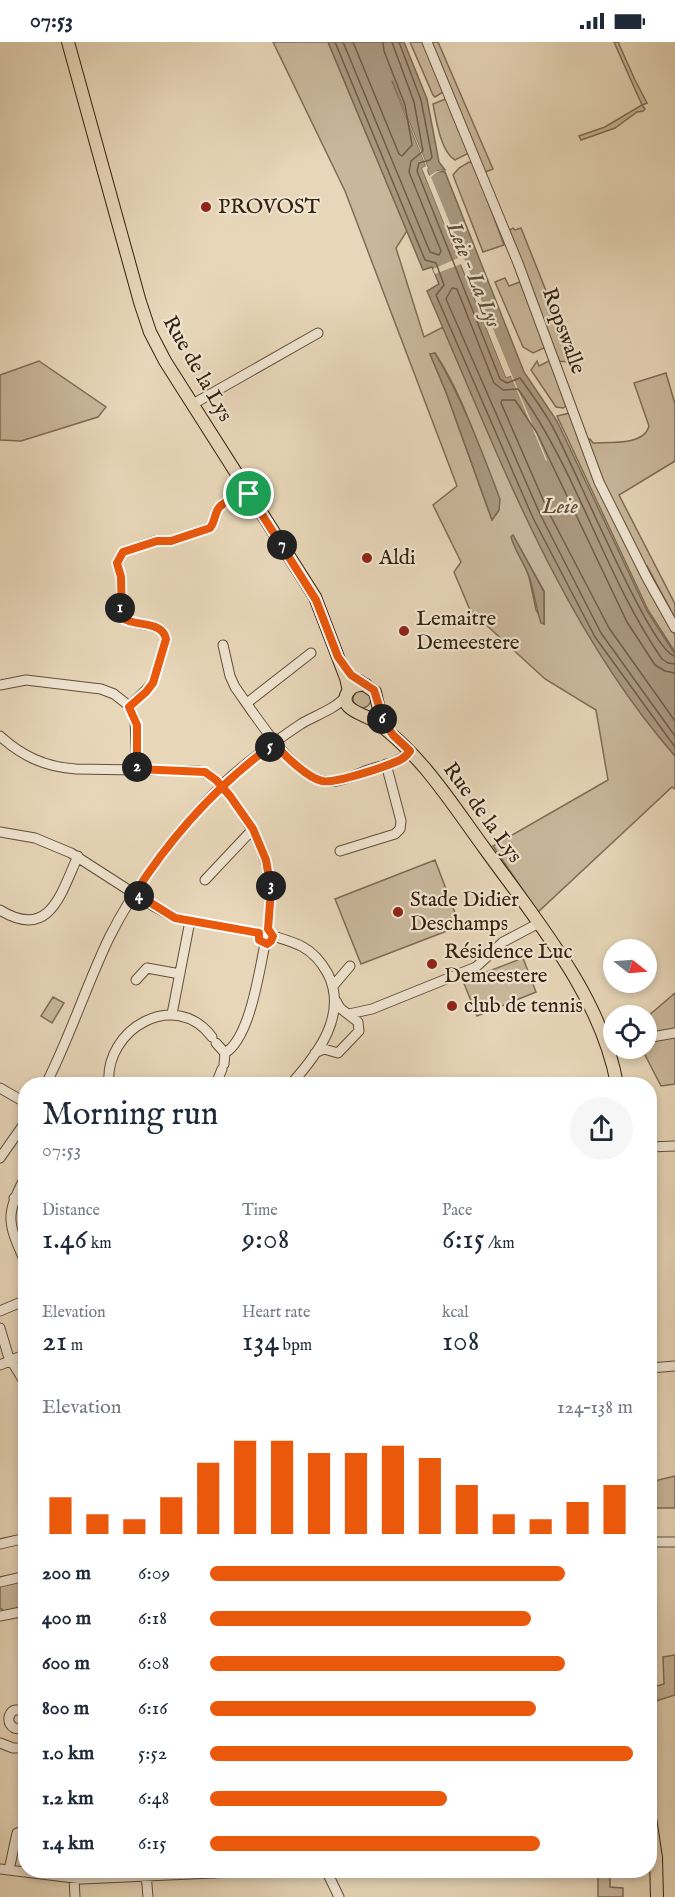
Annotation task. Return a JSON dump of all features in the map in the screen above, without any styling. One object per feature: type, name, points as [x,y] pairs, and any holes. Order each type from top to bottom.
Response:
[{"type":"main road","name":"Rue de la Lys","points":[[68,42],[145,320],[158,349],[316,600],[348,682],[348,693]]},
{"type":"main road","name":"Rue de la Lys","points":[[338,657],[351,675],[366,685]]},
{"type":"main road","points":[[366,685],[374,690],[376,699],[372,710],[357,713],[347,704],[348,693],[355,686],[366,685]]},
{"type":"main road","name":"Rue de la Lys","points":[[376,699],[380,714],[393,735]]},
{"type":"main road","name":"Rue de la Lys","points":[[357,713],[374,720],[423,764],[539,923],[591,1007],[603,1032]]},
{"type":"main road","name":"Rue de la Lys","points":[[613,1059],[616,1077]]},
{"type":"main road","points":[[655,1878],[657,1897]]},
{"type":"street","name":"Ropswalle","points":[[427,42],[518,263],[599,482],[675,628]]},
{"type":"street","points":[[193,404],[318,333]]},
{"type":"street","points":[[129,707],[151,686],[166,642],[164,632],[158,627],[130,622],[121,616],[121,577],[117,565],[120,556],[129,549],[157,541],[171,541],[209,528],[213,524],[219,507],[228,501],[249,494]]},
{"type":"street","points":[[223,645],[232,682],[286,756],[316,778],[324,781],[336,780],[402,759],[410,751]]},
{"type":"street","points":[[247,703],[311,653]]},
{"type":"street","points":[[0,685],[26,680],[101,689],[117,696],[129,707],[137,725],[137,769]]},
{"type":"street","points":[[49,1077],[109,940],[135,893],[178,833],[237,771],[303,723],[342,700],[348,693]]},
{"type":"street","points":[[319,715],[337,710],[357,713]]},
{"type":"street","points":[[0,736],[23,754],[38,762],[56,767],[202,771],[222,786],[253,829],[263,850],[270,876],[271,899],[266,933],[259,940],[265,944],[253,998],[243,1029],[237,1043],[225,1053],[219,1077]]},
{"type":"street","points":[[340,850],[395,834],[400,829],[401,821],[386,764]]},
{"type":"street","points":[[205,880],[253,829]]},
{"type":"street","points":[[0,832],[35,838],[78,856],[168,915],[190,921],[266,933],[308,950],[324,968],[333,986],[338,1005],[359,1025]]},
{"type":"street","points":[[0,910],[25,920],[37,919],[48,914],[56,904],[78,856]]},
{"type":"street","points":[[172,1014],[190,921]]},
{"type":"street","points":[[296,1077],[325,1038],[338,1013],[372,1009],[476,967],[503,942],[539,923]]},
{"type":"street","points":[[333,986],[350,966]]},
{"type":"street","points":[[136,980],[147,968],[180,974]]},
{"type":"street","points":[[334,1018],[335,997]]},
{"type":"street","points":[[315,1053],[322,1049],[336,1053],[341,1051],[358,1033],[362,1019],[372,1009]]},
{"type":"street","points":[[109,1077],[113,1057],[129,1032],[147,1020],[172,1014],[198,1023],[225,1053]]},
{"type":"street","points":[[657,1036],[675,1033]]},
{"type":"street","points":[[325,1038],[324,1044],[330,1051]]},
{"type":"street","points":[[0,1088],[18,1098]]},
{"type":"street","points":[[0,1158],[18,1132]]},
{"type":"street","points":[[657,1147],[675,1146]]},
{"type":"street","points":[[18,1191],[10,1212],[10,1227],[18,1246]]},
{"type":"street","points":[[14,1198],[18,1200]]},
{"type":"street","points":[[0,1311],[18,1303]]},
{"type":"street","points":[[0,1328],[11,1361],[18,1372]]},
{"type":"street","points":[[0,1365],[18,1358]]},
{"type":"street","points":[[657,1367],[675,1366]]},
{"type":"street","points":[[0,1544],[18,1540]]},
{"type":"street","points":[[657,1542],[675,1542]]},
{"type":"street","points":[[0,1582],[18,1578]]},
{"type":"street","points":[[0,1616],[18,1612]]},
{"type":"street","points":[[18,1710],[10,1713],[7,1719],[9,1725],[18,1729]]},
{"type":"street","points":[[0,1743],[18,1748]]},
{"type":"street","points":[[18,1833],[2,1871],[18,1873]]},
{"type":"street","points":[[75,1878],[75,1897]]},
{"type":"street","points":[[146,1878],[148,1897]]},
{"type":"street","points":[[330,1878],[339,1897]]},
{"type":"shaded area","points":[[273,42],[328,42],[407,231],[396,248],[424,337],[443,327],[516,496],[571,605],[602,658],[637,708],[675,756],[675,789],[672,787],[538,912],[493,846],[608,780],[596,710],[545,679],[470,610],[454,572],[461,562],[433,505],[457,486],[345,191]],"holes":[[[435,353],[456,390],[479,449],[499,510],[492,520],[430,354]],[[513,535],[544,591],[544,623],[536,610],[529,577]]]},
{"type":"shaded area","points":[[410,42],[424,42],[445,91],[435,97],[433,95]]},
{"type":"shaded area","points":[[431,42],[438,42],[493,169],[485,172]]},
{"type":"shaded area","points":[[614,42],[618,42],[647,103],[642,105]]},
{"type":"shaded area","points":[[448,98],[469,153],[455,160],[443,143],[433,104]]},
{"type":"shaded area","points":[[642,105],[645,109],[643,111],[637,112],[615,128],[581,140],[579,136],[605,127]]},
{"type":"shaded area","points":[[469,162],[474,163],[504,245],[483,252],[453,175]]},
{"type":"shaded area","points":[[513,228],[515,230],[521,228],[570,351],[571,357],[568,362],[558,361],[509,231]]},
{"type":"shaded area","points":[[505,278],[509,286],[520,282],[546,347],[533,353],[523,347],[495,282]]},
{"type":"shaded area","points":[[551,360],[566,406],[563,408],[556,407],[531,370],[537,361],[539,366]]},
{"type":"shaded area","points":[[39,361],[106,407],[98,417],[21,441],[0,440],[0,375]]},
{"type":"shaded area","points":[[666,373],[675,404],[675,461],[619,495],[675,604],[675,618],[647,566],[638,570],[675,635],[675,652],[648,610],[557,416],[570,413],[580,443],[590,439],[593,443],[633,440],[646,432],[649,426],[634,383]]},
{"type":"shaded area","points":[[358,690],[366,690],[371,695],[369,706],[358,708],[353,703],[353,695]]},
{"type":"shaded area","name":"Stade Didier Deschamps","points":[[435,860],[460,926],[361,964],[335,899]]},
{"type":"shaded area","points":[[523,958],[536,992],[477,1016],[463,981]]},
{"type":"shaded area","points":[[675,993],[675,1084],[661,1086],[647,1059],[657,1059],[657,1008]]},
{"type":"shaded area","points":[[53,997],[64,1003],[52,1023],[41,1016]]},
{"type":"shaded area","points":[[675,1476],[675,1508],[657,1508],[657,1480]]},
{"type":"shaded area","points":[[18,1580],[18,1609],[3,1612],[0,1609],[0,1584]]},
{"type":"shaded area","points":[[675,1655],[675,1695],[657,1701],[657,1686],[664,1684],[663,1657]]},
{"type":"shaded area","points":[[598,1878],[610,1878],[610,1887],[623,1888],[623,1897],[598,1897]]},
{"type":"water","name":"Leie","points":[[328,42],[404,42],[427,99],[439,162],[445,170],[437,171],[445,172],[524,372],[557,421],[647,611],[675,654],[675,756],[634,704],[597,650],[564,593],[506,473],[427,291],[439,284],[432,267],[423,270]],"holes":[[[392,81],[428,168],[427,170],[512,376],[506,377],[422,168],[426,166]]]},
{"type":"water","points":[[435,353],[462,406],[500,499],[499,510],[492,520],[430,354]]},
{"type":"water","points":[[513,535],[544,592],[544,624],[541,623],[529,576],[511,537]]},
{"type":"pier","points":[[392,81],[428,168],[429,176],[437,171],[445,170],[431,177],[546,461],[511,376],[506,377],[461,264],[435,274],[433,269],[458,258],[422,168],[426,166]]},
{"type":"place","name":"PROVOST","points":[[206,207]]},
{"type":"place","name":"Aldi","points":[[367,558]]},
{"type":"place","name":"Lemaitre Demeestere","points":[[404,631]]},
{"type":"place","name":"Stade Didier Deschamps","points":[[398,912]]},
{"type":"place","name":"Résidence Luc Demeestere","points":[[432,964]]},
{"type":"place","name":"club de tennis","points":[[452,1006]]},
{"type":"route","points":[[249,494],[228,501],[219,507],[210,528],[171,541],[157,541],[127,550],[120,556],[117,565],[121,577],[120,614],[122,618],[159,628],[165,633],[166,639],[153,683],[129,707],[137,725],[137,769],[205,772],[216,780],[222,786],[230,796],[253,829],[266,860],[271,890],[268,929],[273,934],[273,939],[267,944],[259,940],[259,933],[175,918],[135,893],[154,863],[188,820],[222,786],[229,778],[275,743],[286,756],[316,778],[324,781],[348,777],[399,761],[410,751],[393,735],[384,722],[374,690],[351,675],[338,657],[316,600],[249,494]]},
{"type":"water label","name":"Leie - La Lys","points":[[473,275]]}]
